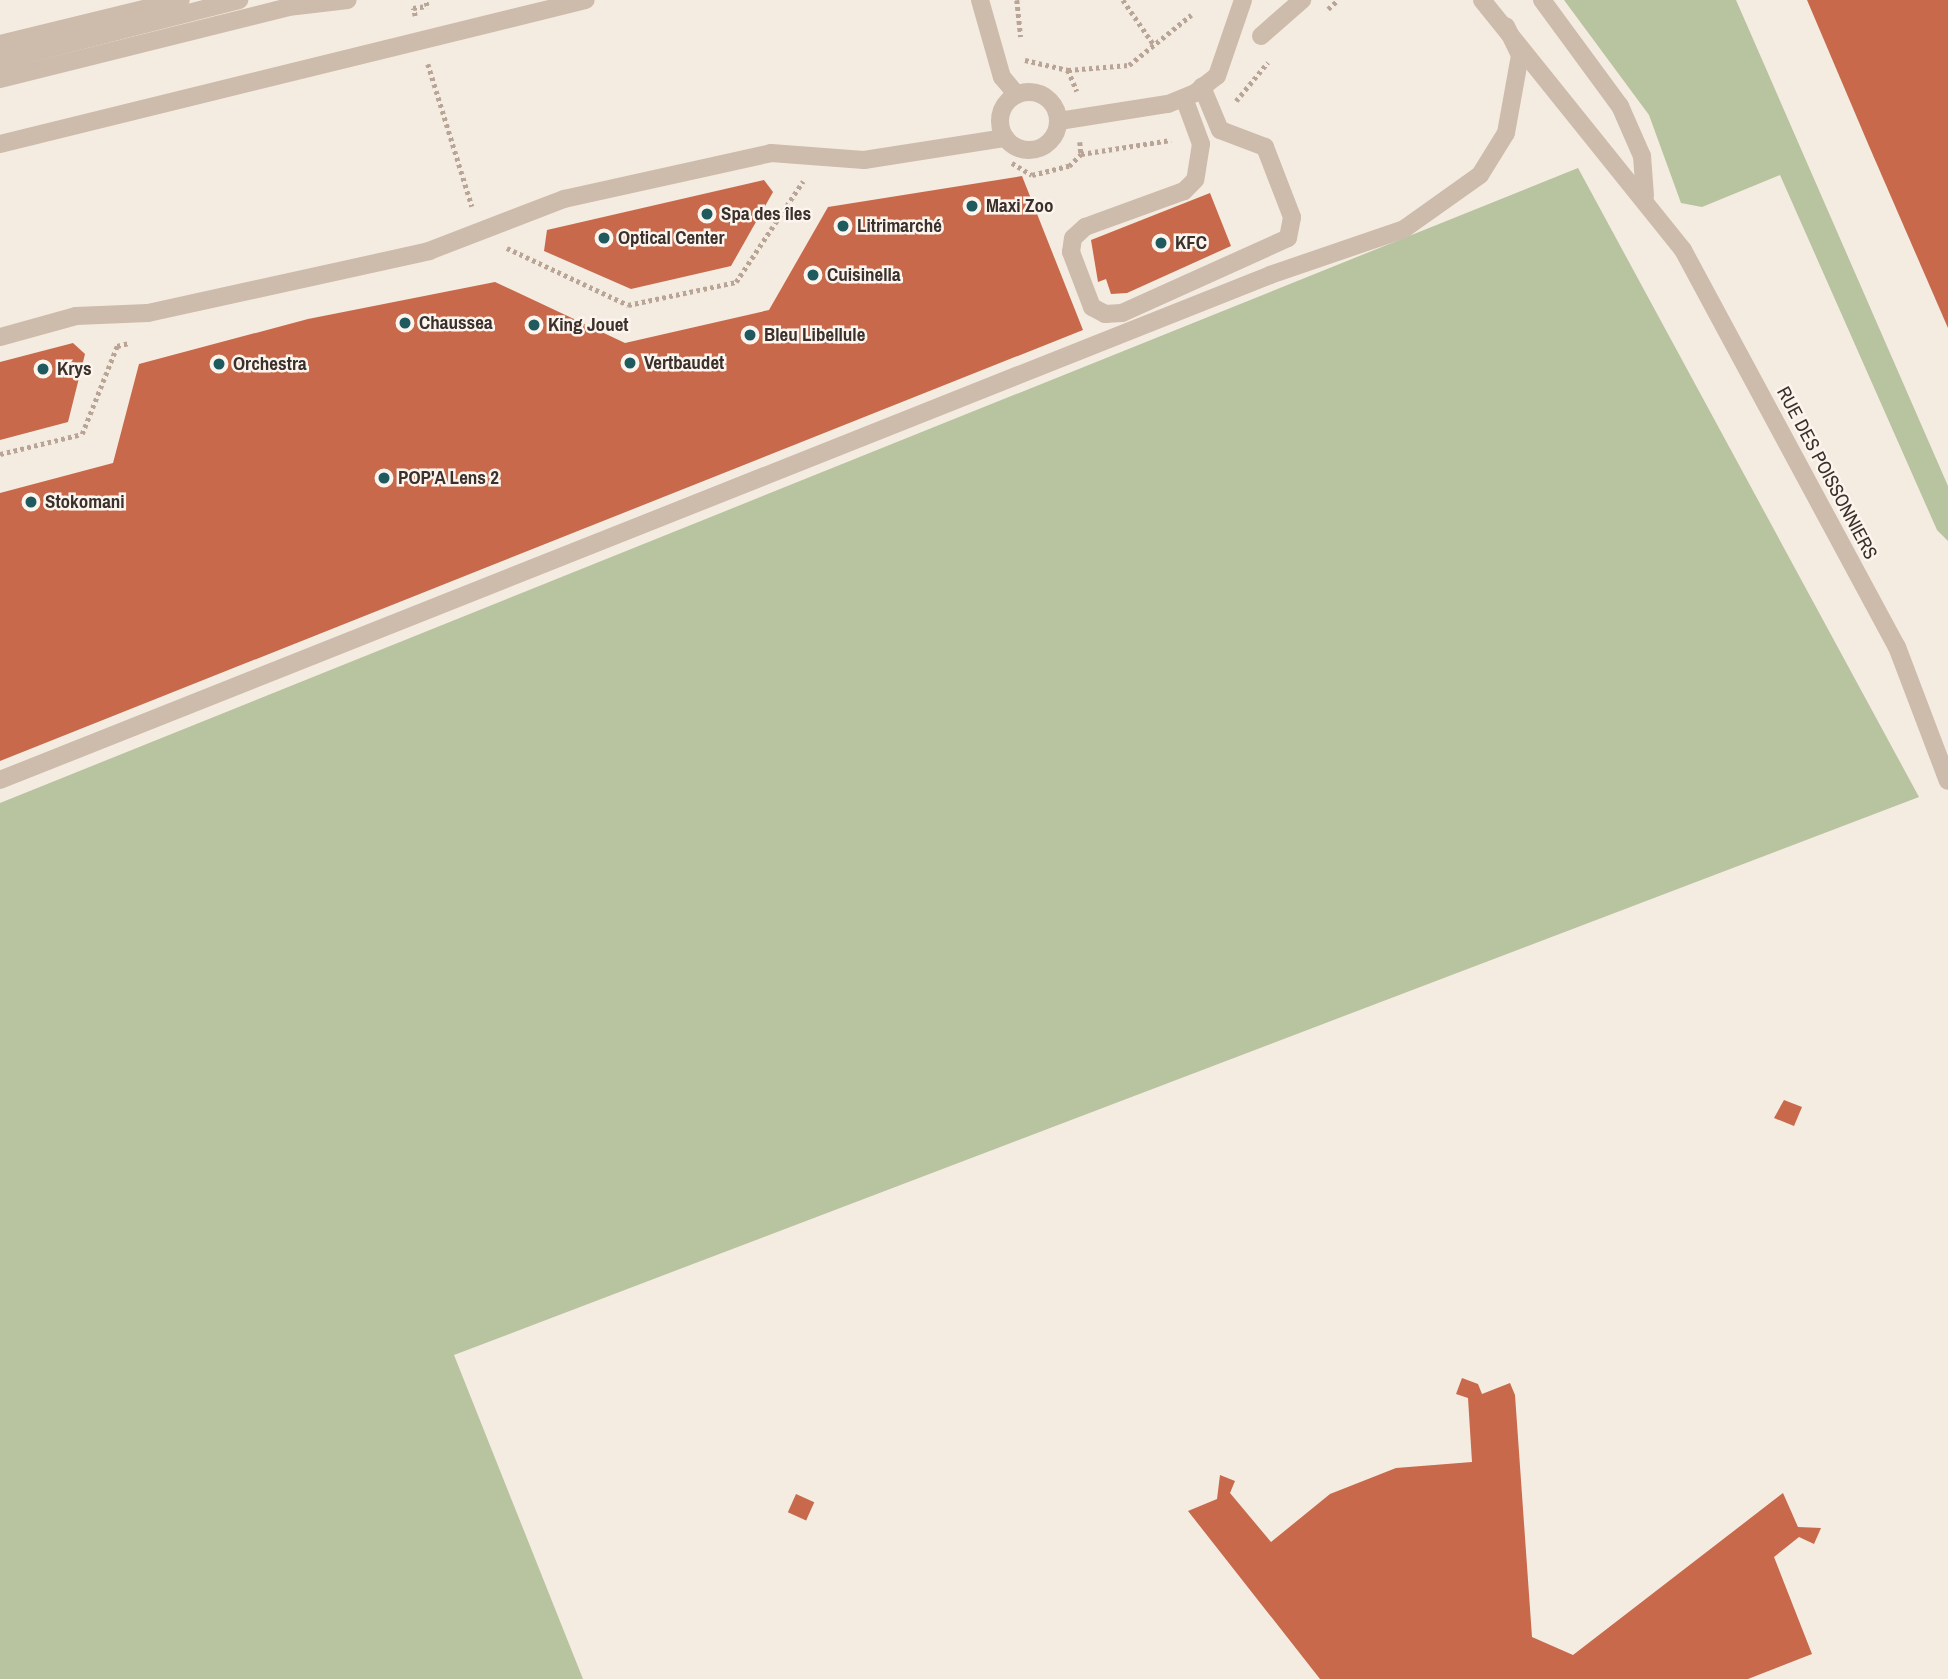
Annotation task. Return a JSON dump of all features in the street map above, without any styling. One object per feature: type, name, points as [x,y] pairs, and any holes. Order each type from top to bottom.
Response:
[{"type":"street","points":[[0,44],[146,4],[181,0]]},
{"type":"street","points":[[0,61],[239,0]]},
{"type":"street","points":[[0,79],[288,7],[348,0]]},
{"type":"street","points":[[0,144],[421,43],[586,0]]},
{"type":"street","points":[[0,337],[76,316],[148,313],[429,251],[564,199],[771,153],[864,160],[1005,138],[1020,149],[1038,149],[1053,139],[1059,121],[1046,97],[1017,95],[1002,77],[980,0]]},
{"type":"street","points":[[1059,121],[1184,98],[1202,87],[1217,76],[1243,0]]},
{"type":"street","points":[[1261,36],[1302,0]]},
{"type":"street","name":"RUE DES POISSONNIERS","points":[[1482,0],[1645,196],[1683,250],[1897,647],[1948,781]]},
{"type":"street","points":[[1542,0],[1620,107],[1642,156],[1645,196]]},
{"type":"street","points":[[0,780],[1245,285],[1404,229],[1480,175],[1506,133],[1520,55],[1506,26]]},
{"type":"street","points":[[1184,98],[1202,144],[1195,180],[1184,191],[1085,227],[1073,238],[1071,252],[1092,307],[1105,314],[1122,313],[1288,238],[1292,217],[1265,147],[1220,130],[1202,87]]},
{"type":"street","points":[[1005,138],[1003,109],[1017,95]]},
{"type":"path","points":[[425,0],[427,6],[413,8],[421,43],[487,256],[507,248],[628,305],[736,282],[802,181],[815,180]]},
{"type":"path","points":[[1017,0],[1022,48]]},
{"type":"path","points":[[1123,0],[1154,45]]},
{"type":"path","points":[[1068,70],[1129,65],[1191,15]]},
{"type":"path","points":[[1003,160],[1032,175],[1069,166],[1081,154]]},
{"type":"path","points":[[0,454],[82,434],[117,346],[142,340]]},
{"type":"green space","points":[[1564,0],[1736,0],[1948,486],[1948,541],[1937,530],[1780,175],[1702,207],[1681,203],[1649,115]]},
{"type":"green space","points":[[1578,168],[1919,797],[454,1355],[583,1679],[0,1679],[0,803]]},
{"type":"building","points":[[1807,0],[1948,0],[1948,328],[1869,146]]},
{"type":"building","name":"POP'A Lens 2","points":[[1022,176],[1083,330],[0,761],[0,493],[113,463],[139,364],[308,319],[495,282],[625,343],[769,310],[828,207]]},
{"type":"building","points":[[764,180],[773,192],[731,266],[631,289],[544,251],[547,230]]},
{"type":"building","name":"KFC","points":[[1210,193],[1231,246],[1127,293],[1111,294],[1106,279],[1098,282],[1091,240]]},
{"type":"building","points":[[73,343],[85,354],[68,422],[0,440],[0,362]]},
{"type":"building","points":[[1784,1100],[1802,1107],[1794,1126],[1774,1118]]},
{"type":"building","points":[[1462,1378],[1478,1384],[1482,1394],[1510,1383],[1515,1395],[1532,1637],[1573,1655],[1783,1493],[1798,1527],[1821,1528],[1814,1544],[1799,1537],[1774,1557],[1812,1654],[1748,1679],[1320,1679],[1188,1511],[1217,1499],[1220,1475],[1235,1481],[1230,1493],[1271,1542],[1330,1494],[1396,1468],[1472,1462],[1468,1398],[1456,1394]]},
{"type":"building","points":[[796,1494],[814,1502],[806,1520],[788,1512]]},
{"type":"place","name":"Maxi Zoo","points":[[972,206]]},
{"type":"place","name":"Spa des îles","points":[[707,214]]},
{"type":"place","name":"Litrimarché","points":[[843,226]]},
{"type":"place","name":"Optical Center","points":[[604,238]]},
{"type":"place","name":"KFC","points":[[1161,243]]},
{"type":"place","name":"Cuisinella","points":[[813,275]]},
{"type":"place","name":"Chaussea","points":[[405,323]]},
{"type":"place","name":"King Jouet","points":[[534,325]]},
{"type":"place","name":"Bleu Libellule","points":[[750,335]]},
{"type":"place","name":"Vertbaudet","points":[[630,363]]},
{"type":"place","name":"Orchestra","points":[[219,364]]},
{"type":"place","name":"Krys","points":[[43,369]]},
{"type":"place","name":"POP'A Lens 2","points":[[384,478]]},
{"type":"place","name":"Stokomani","points":[[31,502]]}]
